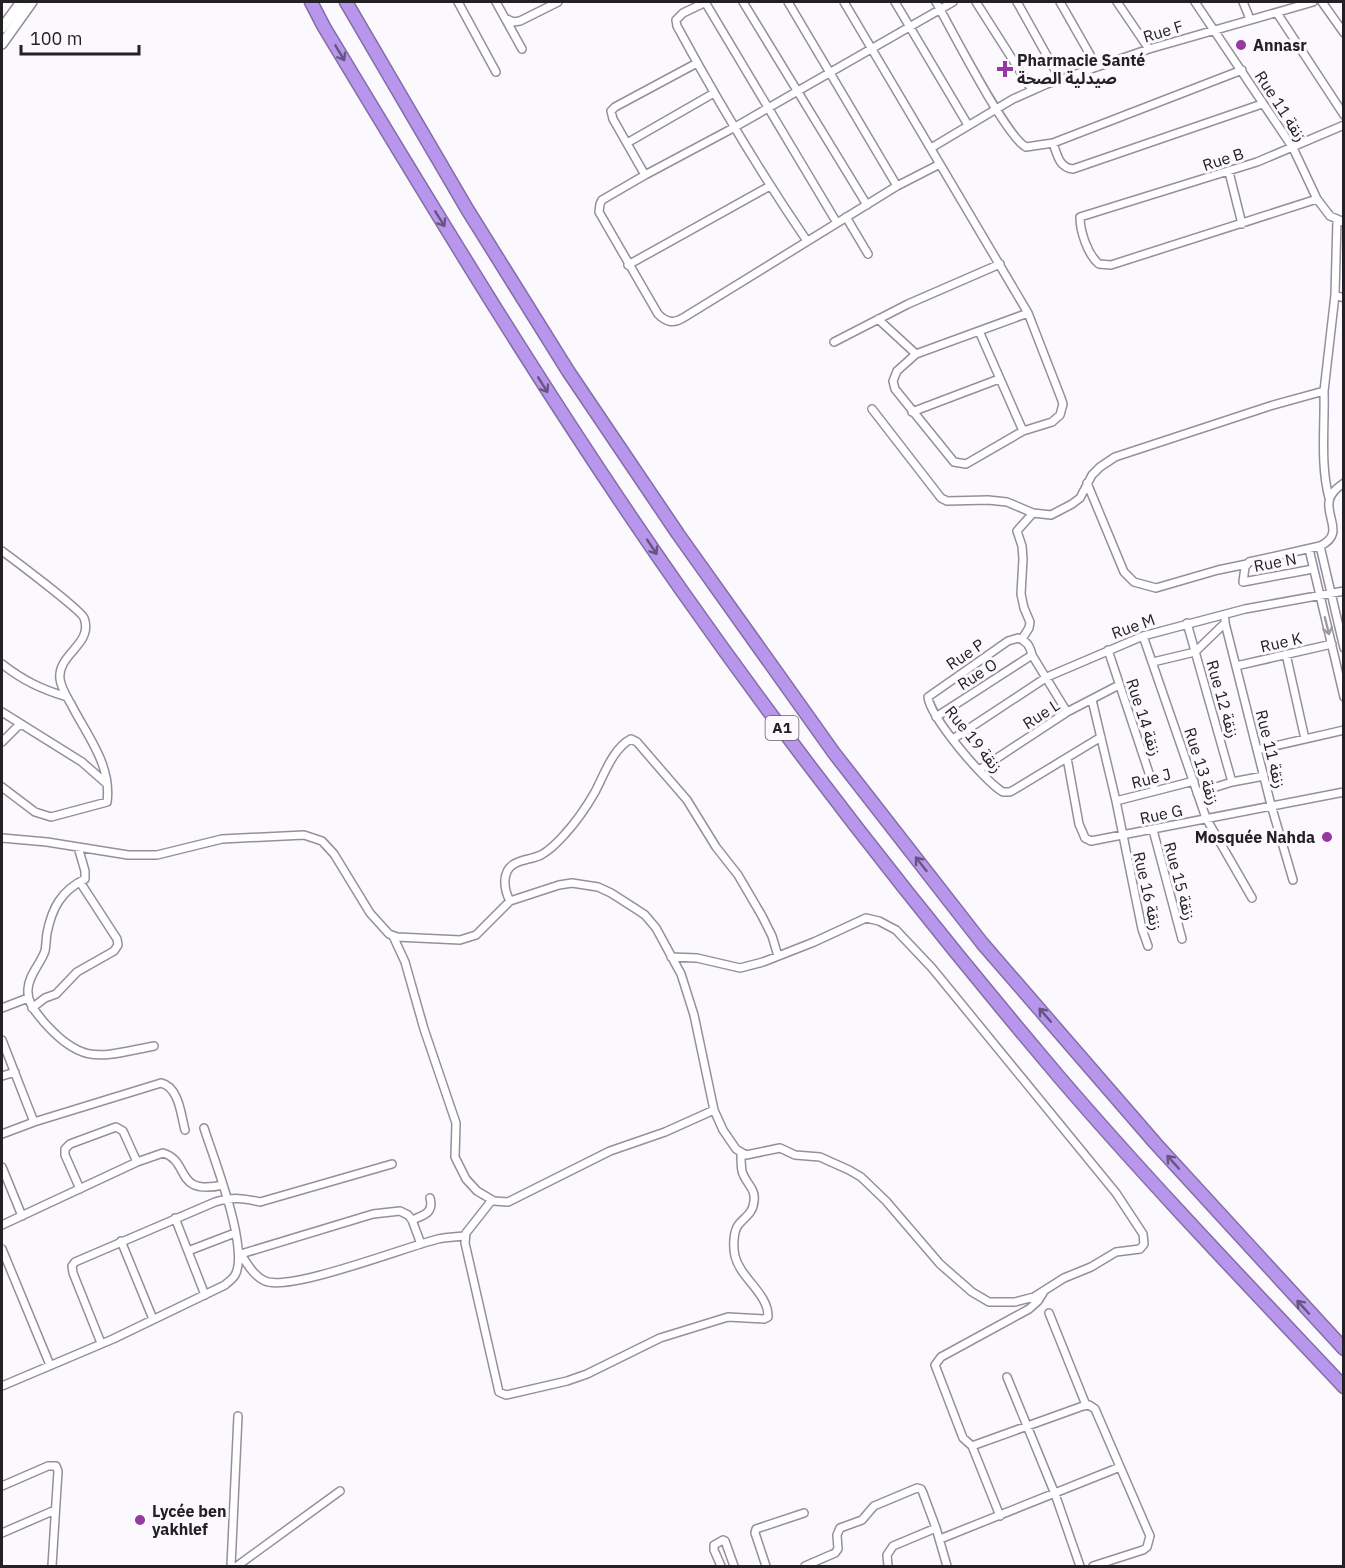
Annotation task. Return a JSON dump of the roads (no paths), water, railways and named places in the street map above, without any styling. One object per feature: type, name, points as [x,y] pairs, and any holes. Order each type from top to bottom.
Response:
[{"type":"highway","points":[[303,2],[324,27]]},
{"type":"highway","name":"A1","points":[[311,2],[550,398],[682,592],[826,787],[952,948],[1061,1079],[1165,1196],[1344,1387]]},
{"type":"highway","name":"A1","points":[[346,2],[466,209],[568,371],[678,534],[834,753],[982,943],[1156,1144],[1344,1349]]},
{"type":"street","points":[[2,28],[21,2]]},
{"type":"street","points":[[2,44],[32,2]]},
{"type":"street","points":[[458,2],[496,72]]},
{"type":"street","points":[[496,2],[522,49]]},
{"type":"street","points":[[505,18],[513,22],[520,21],[558,2]]},
{"type":"street","points":[[807,241],[770,186],[697,63],[677,26],[676,20],[683,13],[705,2],[837,222]]},
{"type":"street","points":[[743,2],[867,204]]},
{"type":"street","points":[[788,2],[897,186]]},
{"type":"street","points":[[844,2],[1028,313],[1062,398],[1060,415],[1052,422],[1023,431],[963,465],[950,458],[912,412],[895,389],[893,381],[899,367],[916,354],[1028,313]]},
{"type":"street","points":[[895,2],[968,125]]},
{"type":"street","points":[[940,164],[897,186],[683,318],[672,322],[663,319],[658,314],[602,218],[599,207],[602,200],[872,48],[938,5],[953,2]]},
{"type":"street","points":[[976,2],[1032,90]]},
{"type":"street","points":[[1017,2],[1060,79]]},
{"type":"street","points":[[1060,2],[1097,67]]},
{"type":"street","points":[[1117,2],[1149,50]]},
{"type":"street","name":"Rue 11 زنقة","points":[[1195,2],[1293,148],[1317,199],[1330,216],[1341,221]]},
{"type":"street","points":[[1243,2],[1250,19]]},
{"type":"street","name":"Rue F","points":[[931,148],[996,108],[1060,79],[1311,2]]},
{"type":"street","points":[[1322,2],[1344,33]]},
{"type":"street","points":[[938,5],[996,108],[1024,146],[1034,147],[1053,143],[1242,70]]},
{"type":"street","points":[[1277,13],[1344,115]]},
{"type":"street","points":[[645,175],[611,113],[613,109],[697,63]]},
{"type":"street","points":[[627,143],[714,93]]},
{"type":"street","points":[[1053,143],[1059,161],[1064,167],[1073,169],[1262,104]]},
{"type":"street","name":"Rue B","points":[[1242,224],[1125,262],[1104,266],[1091,256],[1080,224],[1080,217],[1229,172],[1293,148],[1344,125]]},
{"type":"street","points":[[1229,172],[1242,224],[1317,199]]},
{"type":"street","points":[[628,265],[770,186]]},
{"type":"street","points":[[846,217],[868,254]]},
{"type":"street","points":[[1087,482],[1125,572],[1134,582],[1156,588],[1218,570],[1309,549],[1329,541],[1332,535],[1322,445],[1324,391],[1341,221]]},
{"type":"street","points":[[834,342],[908,303],[1000,264]]},
{"type":"street","points":[[1335,294],[1344,298]]},
{"type":"street","points":[[878,319],[916,354]]},
{"type":"street","points":[[979,331],[1023,431]]},
{"type":"street","points":[[912,412],[999,379]]},
{"type":"street","points":[[872,409],[941,498],[947,501],[1007,502],[1033,513],[1051,515],[1080,498],[1087,482],[1100,466],[1115,457],[1269,406],[1324,391]]},
{"type":"street","points":[[1329,498],[1333,491],[1344,483]]},
{"type":"street","points":[[1033,513],[1017,531],[1023,559],[1021,594],[1030,622],[1022,639],[1030,646],[1032,655],[1067,712]]},
{"type":"street","points":[[1320,546],[1344,648]]},
{"type":"street","points":[[1309,549],[1344,697]]},
{"type":"street","points":[[2,552],[74,607],[84,619],[86,627],[83,638],[67,657],[61,669],[60,682],[101,757],[107,784],[107,802],[51,817],[35,812],[2,787]]},
{"type":"street","name":"Rue N","points":[[1250,562],[1243,582],[1313,569]]},
{"type":"street","name":"Rue M","points":[[953,740],[1047,678],[1143,636],[1245,609],[1344,591]]},
{"type":"street","points":[[1153,662],[1195,652],[1225,623],[1225,615]]},
{"type":"street","name":"Rue 12 زنقة","points":[[1187,623],[1232,782]]},
{"type":"street","name":"Rue 11 زنقة","points":[[1225,623],[1271,805],[1293,879]]},
{"type":"street","name":"Rue 13 زنقة","points":[[1143,636],[1206,818],[1252,898]]},
{"type":"street","name":"Rue P","points":[[937,689],[1008,641],[1014,638],[1022,639]]},
{"type":"street","name":"Rue K","points":[[1236,666],[1332,644]]},
{"type":"street","name":"Rue 14 زنقة","points":[[1108,650],[1155,791]]},
{"type":"street","points":[[1286,654],[1305,739]]},
{"type":"street","name":"Rue O","points":[[936,717],[1032,655]]},
{"type":"street","points":[[2,664],[21,679],[67,697]]},
{"type":"street","name":"Rue L","points":[[979,770],[1067,712],[1119,685]]},
{"type":"street","name":"Rue 19 زنقة","points":[[937,689],[928,697],[936,717],[953,740],[1000,791],[1006,792],[1017,788],[1067,758]]},
{"type":"street","name":"Rue 16 زنقة","points":[[1092,700],[1148,946]]},
{"type":"street","points":[[2,712],[82,762],[107,784]]},
{"type":"street","points":[[2,742],[20,724]]},
{"type":"street","points":[[1257,750],[1344,730]]},
{"type":"street","points":[[1067,758],[1101,737]]},
{"type":"street","points":[[510,901],[504,887],[510,868],[515,863],[534,858],[550,849],[567,832],[594,794],[615,755],[625,742],[632,740],[637,742],[687,800],[716,847],[738,875],[767,926],[778,956]]},
{"type":"street","name":"Rue G","points":[[1067,758],[1079,824],[1084,838],[1089,841],[1122,837],[1206,818],[1344,792]]},
{"type":"street","points":[[1197,793],[1232,782],[1264,776]]},
{"type":"street","name":"Rue J","points":[[1116,801],[1194,781]]},
{"type":"street","name":"Rue 15 زنقة","points":[[1153,830],[1182,939]]},
{"type":"street","points":[[2,838],[128,855],[157,855],[222,839],[289,835],[317,838],[329,847],[370,913],[393,936],[405,962],[424,1029],[456,1123],[455,1156],[466,1179],[485,1198],[501,1203],[508,1202],[610,1151],[665,1132],[714,1110]]},
{"type":"street","points":[[78,847],[85,879],[59,899],[51,912],[45,952],[30,978],[28,998],[32,1008],[63,1042],[82,1052],[98,1057],[154,1046]]},
{"type":"street","points":[[32,1008],[45,998],[56,994],[77,972],[114,951],[118,945],[117,939],[80,882]]},
{"type":"street","points":[[393,936],[460,940],[476,935],[510,901],[559,885],[572,883],[598,887],[611,892],[645,915],[656,927],[671,957],[688,994],[714,1110],[731,1143],[741,1153],[752,1155],[780,1148],[795,1155],[819,1157],[849,1170],[886,1201],[927,1251],[972,1292],[989,1302],[1025,1300],[1116,1252],[1142,1246],[1144,1237],[1116,1193],[932,968],[896,930],[879,921],[867,918],[778,956],[740,968],[697,958],[671,957]]},
{"type":"street","points":[[2,1008],[28,998]]},
{"type":"street","points":[[2,1040],[34,1122]]},
{"type":"street","points":[[2,1076],[15,1072]]},
{"type":"street","points":[[2,1134],[161,1083],[168,1085],[174,1092],[185,1130]]},
{"type":"street","points":[[80,1189],[65,1155],[65,1149],[69,1144],[118,1127],[123,1131],[137,1162]]},
{"type":"street","points":[[204,1128],[223,1185],[240,1252],[251,1268],[265,1281],[283,1283],[334,1271],[439,1239],[465,1236]]},
{"type":"street","points":[[2,1225],[137,1162],[163,1153],[173,1158],[192,1185],[202,1187],[223,1185]]},
{"type":"street","points":[[492,1200],[466,1233],[465,1243],[499,1392],[506,1395],[587,1374],[681,1330],[728,1317],[764,1319],[768,1317],[762,1299],[741,1272],[735,1257],[736,1232],[752,1211],[755,1198],[753,1188],[742,1171],[741,1153]]},
{"type":"street","points":[[101,1344],[73,1273],[72,1266],[84,1256],[227,1199],[252,1198],[260,1202],[392,1164]]},
{"type":"street","points":[[2,1167],[22,1215]]},
{"type":"street","points":[[412,1220],[431,1210],[430,1198]]},
{"type":"street","points":[[240,1252],[373,1214],[400,1211],[412,1220],[422,1244]]},
{"type":"street","points":[[175,1218],[206,1295]]},
{"type":"street","points":[[188,1251],[235,1233]]},
{"type":"street","points":[[121,1241],[153,1319]]},
{"type":"street","points":[[2,1249],[50,1365]]},
{"type":"street","points":[[2,1384],[101,1344],[225,1285],[235,1275],[240,1252]]},
{"type":"street","points":[[1000,1516],[972,1446],[963,1438],[936,1369],[936,1362],[1033,1305],[1042,1293]]},
{"type":"street","points":[[1013,1318],[1015,1302]]},
{"type":"street","points":[[1049,1313],[1086,1405]]},
{"type":"street","points":[[1007,1377],[1055,1494],[1080,1566]]},
{"type":"street","points":[[972,1446],[1086,1405],[1093,1407],[1149,1532],[1149,1542],[1143,1550],[1097,1566]]},
{"type":"street","points":[[231,1566],[238,1416]]},
{"type":"street","points":[[2,1486],[48,1466],[56,1466],[52,1566]]},
{"type":"street","points":[[940,1539],[1120,1467]]},
{"type":"street","points":[[805,1566],[836,1552],[840,1528],[862,1520],[874,1506],[917,1488],[923,1493],[947,1566]]},
{"type":"street","points":[[237,1566],[340,1491]]},
{"type":"street","points":[[2,1533],[55,1510]]},
{"type":"street","points":[[766,1566],[755,1533],[756,1529],[804,1513]]},
{"type":"street","points":[[888,1566],[887,1555],[893,1546],[936,1528]]},
{"type":"street","points":[[725,1541],[733,1564],[721,1566],[714,1545],[725,1541]]},
{"type":"place","name":"Annasr","points":[[1241,45]]},
{"type":"place","name":"Pharmacie Santé صيدلية الصحة","points":[[1005,69]]},
{"type":"place","name":"Mosquée Nahda","points":[[1327,837]]},
{"type":"place","name":"Lycée ben yakhlef","points":[[140,1520]]}]
